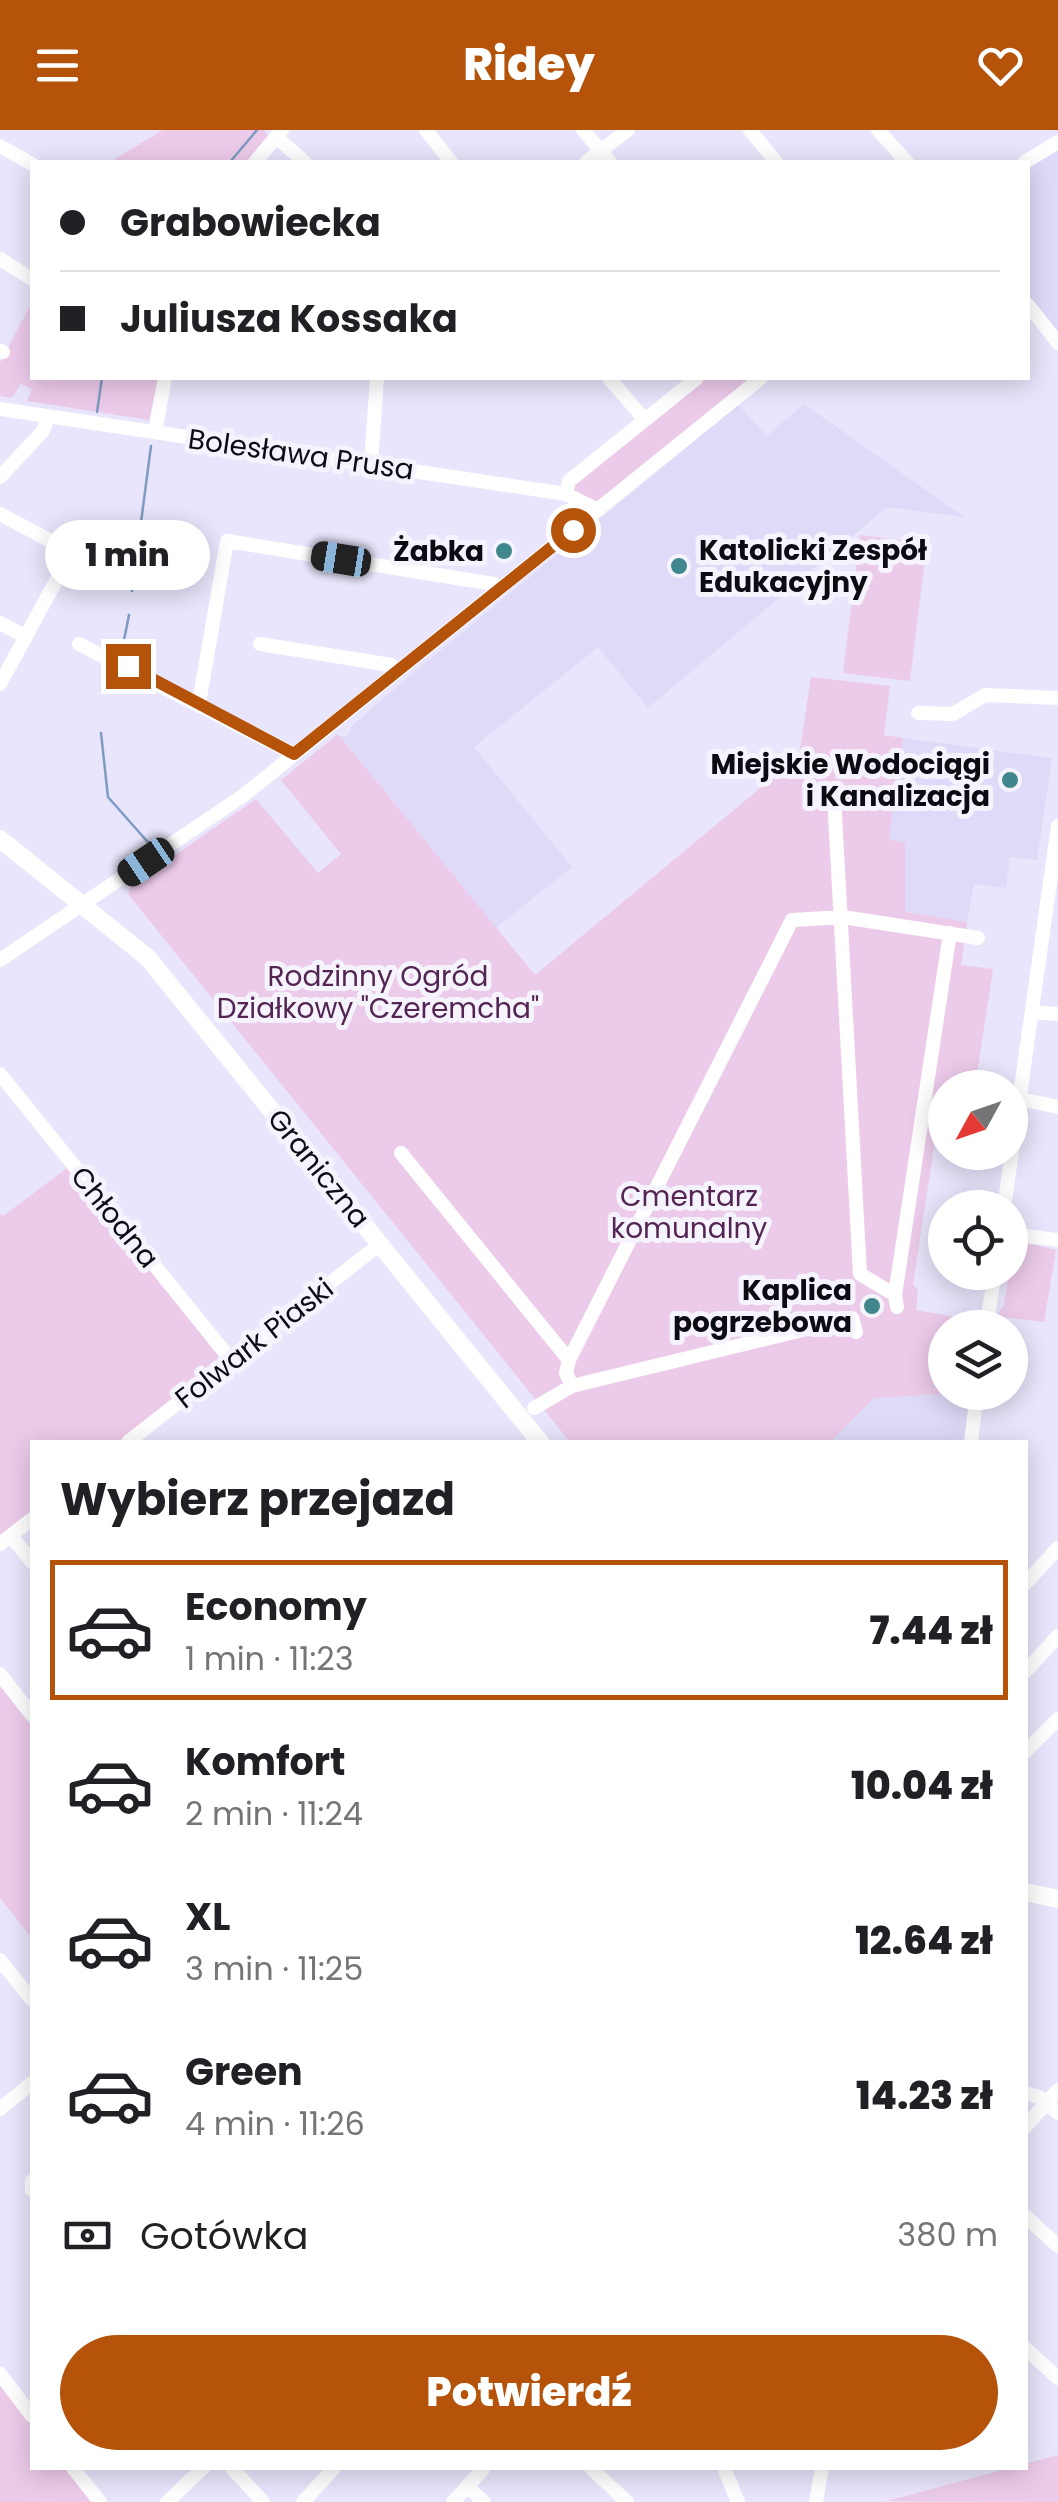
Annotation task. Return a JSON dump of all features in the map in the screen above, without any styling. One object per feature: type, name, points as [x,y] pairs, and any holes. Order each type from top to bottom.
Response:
[{"type":"main road","name":"Graniczna","points":[[0,838],[148,958],[538,1440]]},
{"type":"main road","points":[[1028,1892],[1058,1899]]},
{"type":"street","points":[[426,130],[449,160]]},
{"type":"street","points":[[584,130],[606,157],[628,130]]},
{"type":"street","points":[[750,130],[774,160]]},
{"type":"street","points":[[878,130],[904,160]]},
{"type":"street","points":[[257,160],[279,133],[303,160]]},
{"type":"street","points":[[1028,160],[1058,142]]},
{"type":"street","points":[[0,146],[30,163]]},
{"type":"street","points":[[0,259],[30,277]]},
{"type":"street","points":[[1030,308],[1058,343]]},
{"type":"street","points":[[155,432],[165,380]]},
{"type":"street","points":[[371,464],[377,380]]},
{"type":"street","points":[[611,380],[644,420]]},
{"type":"street","points":[[566,494],[570,482],[694,380]]},
{"type":"street","points":[[0,960],[204,824],[759,380]]},
{"type":"street","name":"Bolesława Prusa","points":[[0,409],[566,494],[598,510]]},
{"type":"street","points":[[0,476],[44,431],[48,417]]},
{"type":"street","points":[[0,514],[62,547],[69,557],[0,684]]},
{"type":"street","points":[[199,703],[226,540],[494,584],[499,590]]},
{"type":"street","points":[[0,623],[26,638]]},
{"type":"street","points":[[79,644],[294,754]]},
{"type":"street","points":[[260,644],[391,665],[398,671]]},
{"type":"street","points":[[918,713],[953,714],[985,696],[1058,698]]},
{"type":"street","points":[[834,796],[860,1274],[896,1301],[950,933]]},
{"type":"street","points":[[1024,1070],[1054,892],[1058,826]]},
{"type":"street","points":[[572,1386],[566,1373],[569,1360],[792,920],[842,917],[978,938]]},
{"type":"street","points":[[1032,1012],[1058,1014]]},
{"type":"street","name":"Chłodna","points":[[0,1074],[231,1360]]},
{"type":"street","points":[[1028,1100],[1058,1106]]},
{"type":"street","points":[[402,1153],[569,1360]]},
{"type":"street","points":[[1028,1236],[1058,1240]]},
{"type":"street","name":"Folwark Piaski","points":[[131,1440],[380,1244]]},
{"type":"street","points":[[534,1408],[572,1386],[852,1318],[856,1332]]},
{"type":"street","points":[[971,1440],[975,1410]]},
{"type":"street","points":[[30,1521],[6,1540],[30,1560]]},
{"type":"street","points":[[1028,1581],[1058,1548]]},
{"type":"street","points":[[1028,1669],[1058,1636]]},
{"type":"street","points":[[0,1674],[30,1712]]},
{"type":"street","points":[[1028,1749],[1058,1718]]},
{"type":"street","points":[[0,1960],[30,1998]]},
{"type":"street","points":[[0,2109],[30,2085]]},
{"type":"street","points":[[1028,2123],[1058,2090]]},
{"type":"street","points":[[1028,2094],[1058,2113]]},
{"type":"street","points":[[1028,2219],[1058,2246]]},
{"type":"street","points":[[1028,2351],[1058,2378]]},
{"type":"street","points":[[0,2374],[30,2413]]},
{"type":"street","points":[[75,2470],[100,2502]]},
{"type":"street","points":[[167,2502],[201,2470]]},
{"type":"street","points":[[234,2470],[263,2502]]},
{"type":"street","points":[[303,2502],[332,2470]]},
{"type":"street","points":[[453,2502],[482,2470]]},
{"type":"street","points":[[593,2470],[627,2502]]},
{"type":"street","points":[[725,2470],[738,2502]]},
{"type":"street","points":[[816,2502],[822,2470]]},
{"type":"street","points":[[467,2486],[484,2502]]},
{"type":"shaded area","points":[[1058,142],[1058,343],[1030,308],[1030,161]]},
{"type":"shaded area","name":"Katolicki Zespół Edukacyjny","points":[[804,404],[964,517],[887,507],[648,708],[598,647],[474,747],[572,867],[496,928],[340,736],[347,736],[353,725],[412,674],[738,405],[767,436]]},
{"type":"shaded area","points":[[903,738],[1052,758],[1037,860],[1010,857],[1006,888],[974,884],[967,922],[905,912],[905,843],[889,840]]},
{"type":"shaded area","points":[[928,1391],[928,1410],[975,1410],[971,1440],[832,1440],[874,1398]]},
{"type":"green space","points":[[163,130],[264,130],[268,136],[248,160],[113,160]]},
{"type":"green space","points":[[30,306],[30,380],[158,380],[149,420],[27,401],[32,389],[21,384],[12,398],[0,396],[0,363]]},
{"type":"green space","points":[[695,380],[759,380],[598,510],[566,494],[569,481]]},
{"type":"green space","points":[[860,535],[927,543],[910,681],[843,673]]},
{"type":"green space","name":"Cmentarz komunalny","points":[[811,677],[890,686],[884,735],[903,738],[889,839],[905,843],[905,912],[967,922],[961,965],[993,969],[978,1070],[928,1070],[931,1170],[913,1285],[918,1289],[916,1310],[928,1312],[928,1395],[874,1398],[832,1440],[568,1440],[128,894],[130,886],[256,799],[318,873],[341,854],[281,780],[338,734],[535,975],[799,756]]},
{"type":"green space","points":[[67,1168],[220,1356],[220,1367],[125,1440],[30,1440],[30,1514],[0,1537],[0,1213],[3,1216]]},
{"type":"green space","points":[[1028,1243],[1056,1250],[1044,1322],[1028,1320],[1028,1310],[1001,1310],[1006,1290],[1028,1290]]},
{"type":"green space","points":[[0,1686],[30,1724],[30,1936],[0,1898]]},
{"type":"green space","points":[[0,2374],[30,2413],[30,2470],[75,2470],[100,2502],[0,2502]]},
{"type":"green space","points":[[1058,2455],[1058,2502],[887,2501],[1002,2470],[1028,2470],[1028,2463]]},
{"type":"waterway","points":[[232,160],[257,130]]},
{"type":"waterway","points":[[97,412],[102,380]]},
{"type":"waterway","points":[[132,591],[151,446]]},
{"type":"waterway","points":[[122,650],[129,615]]},
{"type":"waterway","points":[[101,733],[108,797],[153,848]]},
{"type":"place","name":"Żabka","points":[[504,551]]},
{"type":"place","name":"Katolicki Zespół Edukacyjny","points":[[679,566]]},
{"type":"place","name":"Miejskie Wodociągi i Kanalizacja","points":[[1010,780]]},
{"type":"place","name":"Kaplica pogrzebowa","points":[[872,1306]]},
{"type":"route","points":[[128,666],[294,754],[573,530]]},
{"type":"park label","name":"Rodzinny Ogród Działkowy \"Czeremcha\"","points":[[378,992]]}]
